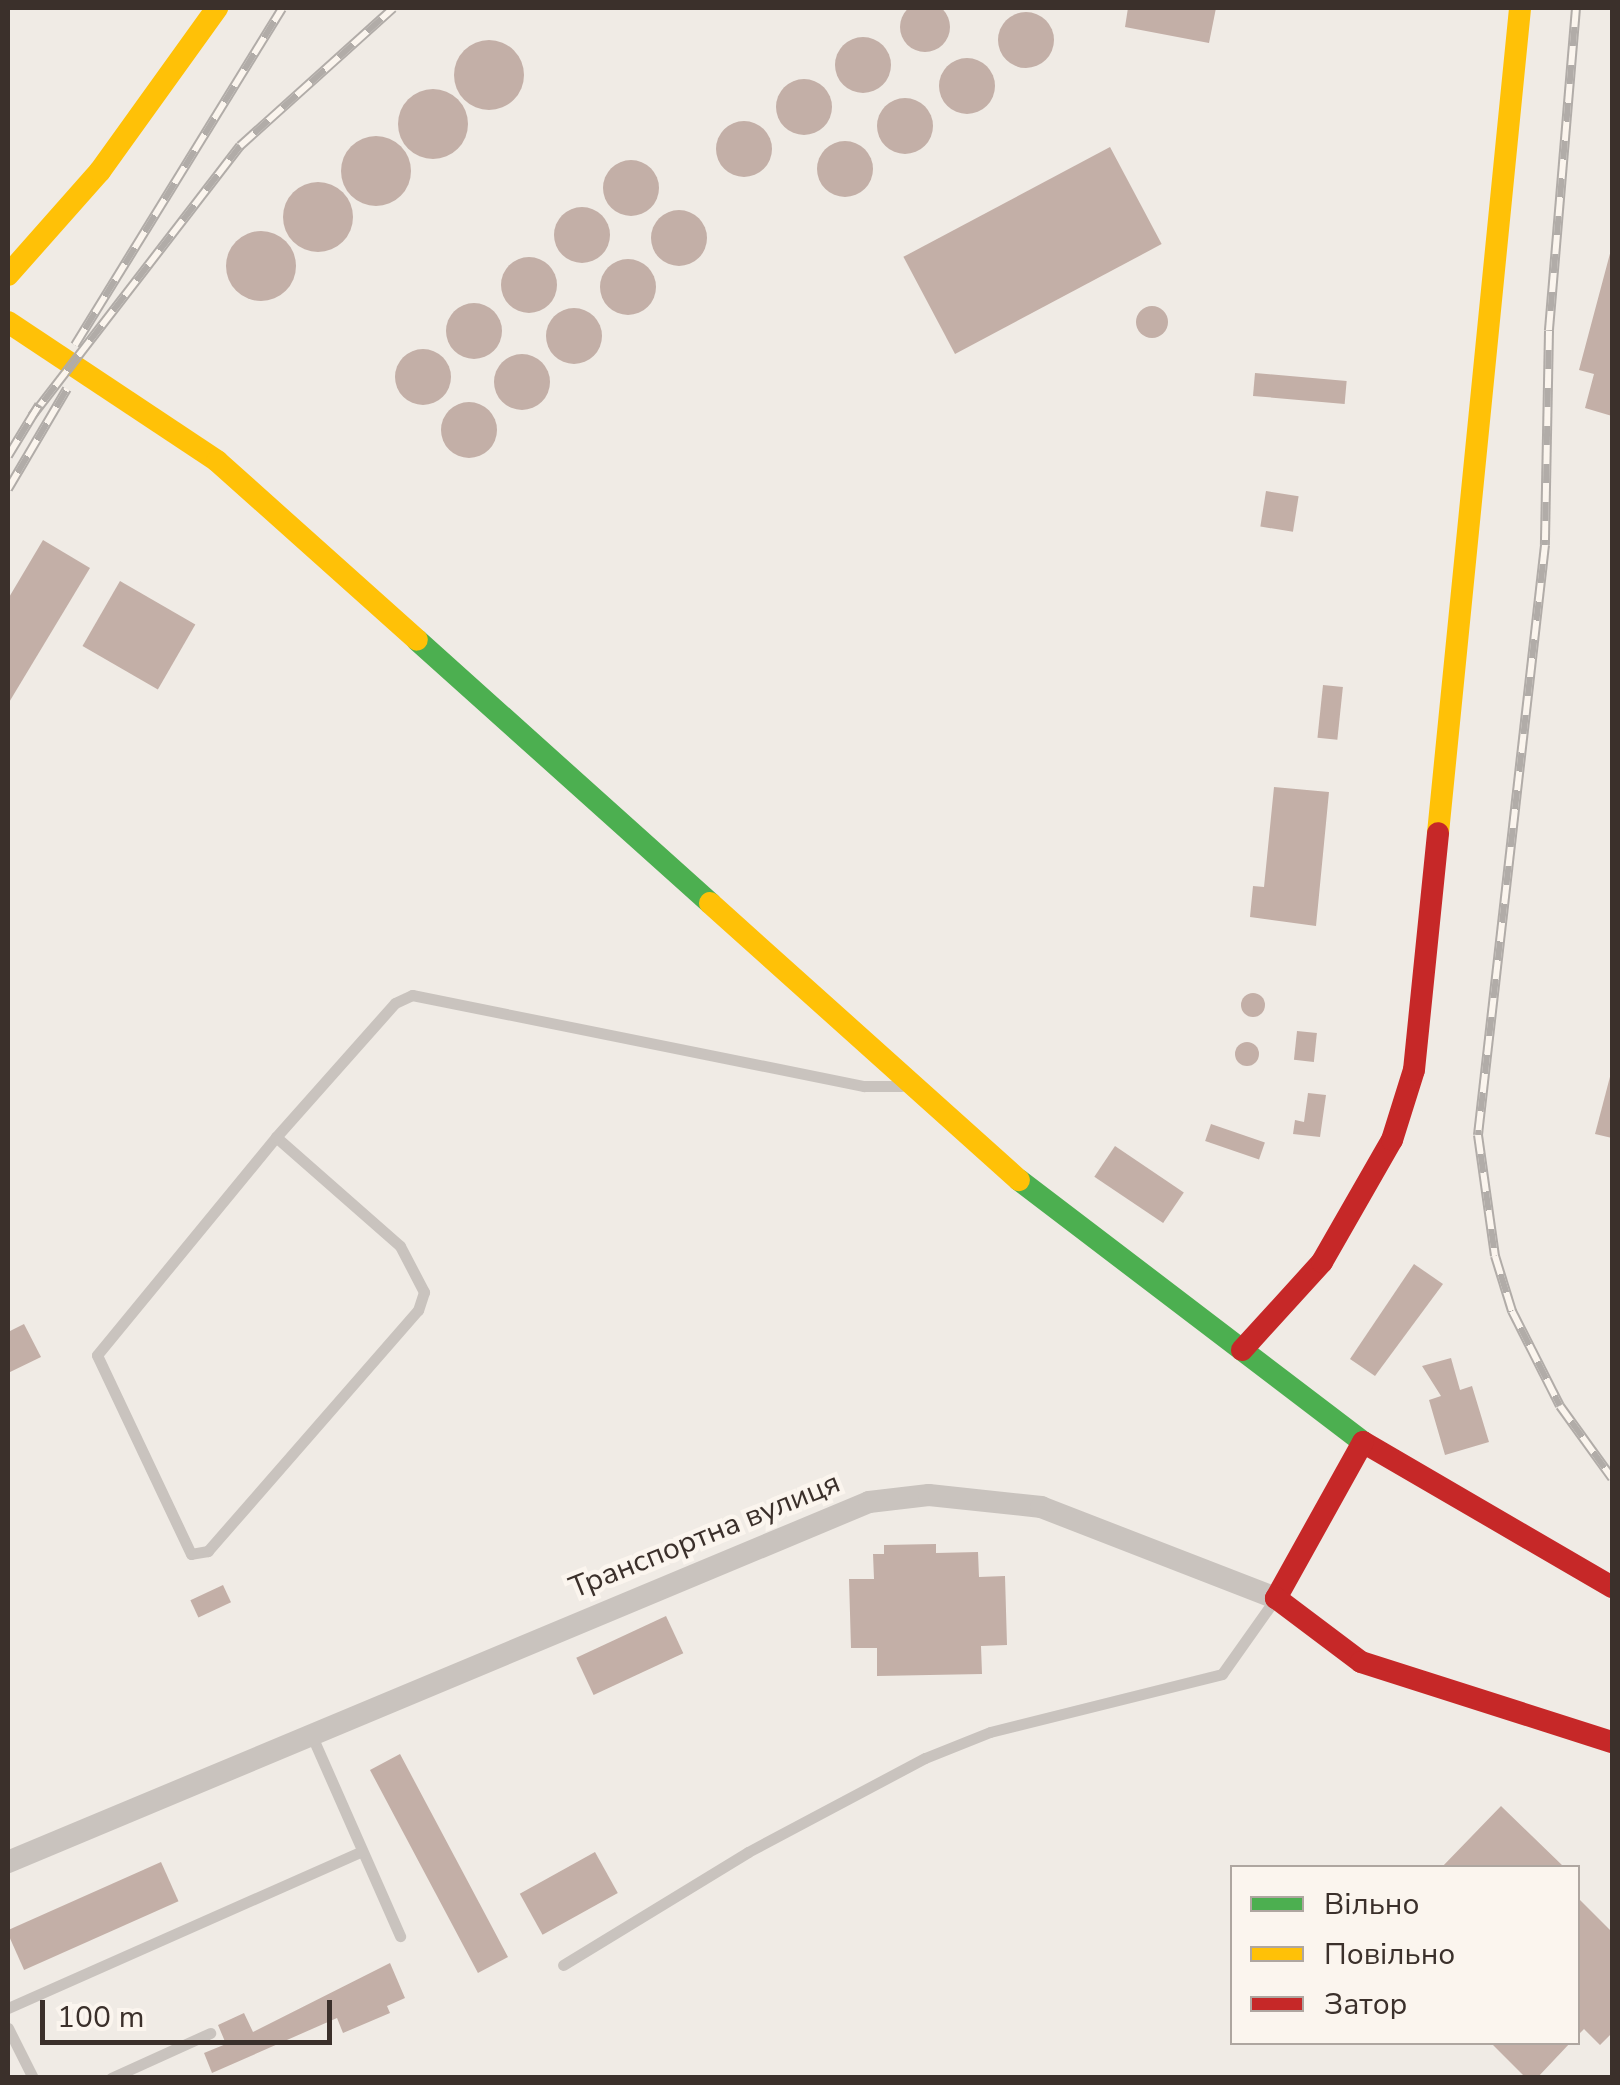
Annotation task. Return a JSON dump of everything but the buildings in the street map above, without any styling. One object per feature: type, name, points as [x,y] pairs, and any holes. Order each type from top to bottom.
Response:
[{"type":"street","points":[[8,275],[100,171],[216,8]]},
{"type":"street","points":[[1242,1350],[1322,1262],[1392,1140],[1414,1070],[1520,8]]},
{"type":"street","points":[[8,322],[216,461],[294,527],[1043,1202],[1363,1442],[1612,1586]]},
{"type":"street","points":[[1363,1442],[1276,1598],[1361,1662],[1612,1742]]},
{"type":"street","name":"Транспортна вулиця","points":[[8,1862],[868,1502],[929,1496],[1041,1507],[1276,1598]]},
{"type":"lane","points":[[276,1137],[400,1246],[424,1292],[418,1310],[208,1551],[191,1554],[97,1355],[276,1137],[378,1019],[412,994],[864,1086],[910,1086]]},
{"type":"lane","points":[[563,1964],[748,1852],[925,1758],[990,1732],[1222,1674],[1276,1598]]},
{"type":"lane","points":[[312,1734],[400,1936]]},
{"type":"lane","points":[[8,2008],[362,1851]]},
{"type":"lane","points":[[8,2028],[33,2078]]},
{"type":"lane","points":[[111,2078],[210,2032]]},
{"type":"railway","points":[[75,345],[282,8]]},
{"type":"railway","points":[[32,416],[240,146],[393,8]]},
{"type":"railway","points":[[1576,8],[1549,331],[1545,545],[1478,1135],[1495,1256],[1512,1311],[1560,1406],[1612,1478]]},
{"type":"railway","points":[[8,489],[67,389]]},
{"type":"railway","points":[[8,456],[39,405]]},
{"type":"traffic: fast","points":[[417,640],[710,903]]},
{"type":"traffic: fast","points":[[1019,1180],[1363,1442]]},
{"type":"traffic: slow","points":[[8,275],[100,171],[217,8]]},
{"type":"traffic: slow","points":[[1438,833],[1520,8]]},
{"type":"traffic: slow","points":[[8,322],[217,461],[417,640]]},
{"type":"traffic: slow","points":[[710,903],[1019,1180]]},
{"type":"traffic: jam","points":[[1242,1350],[1322,1262],[1392,1140],[1414,1070],[1438,833]]},
{"type":"traffic: jam","points":[[1612,1587],[1363,1442],[1276,1598],[1361,1662],[1612,1742]]}]
